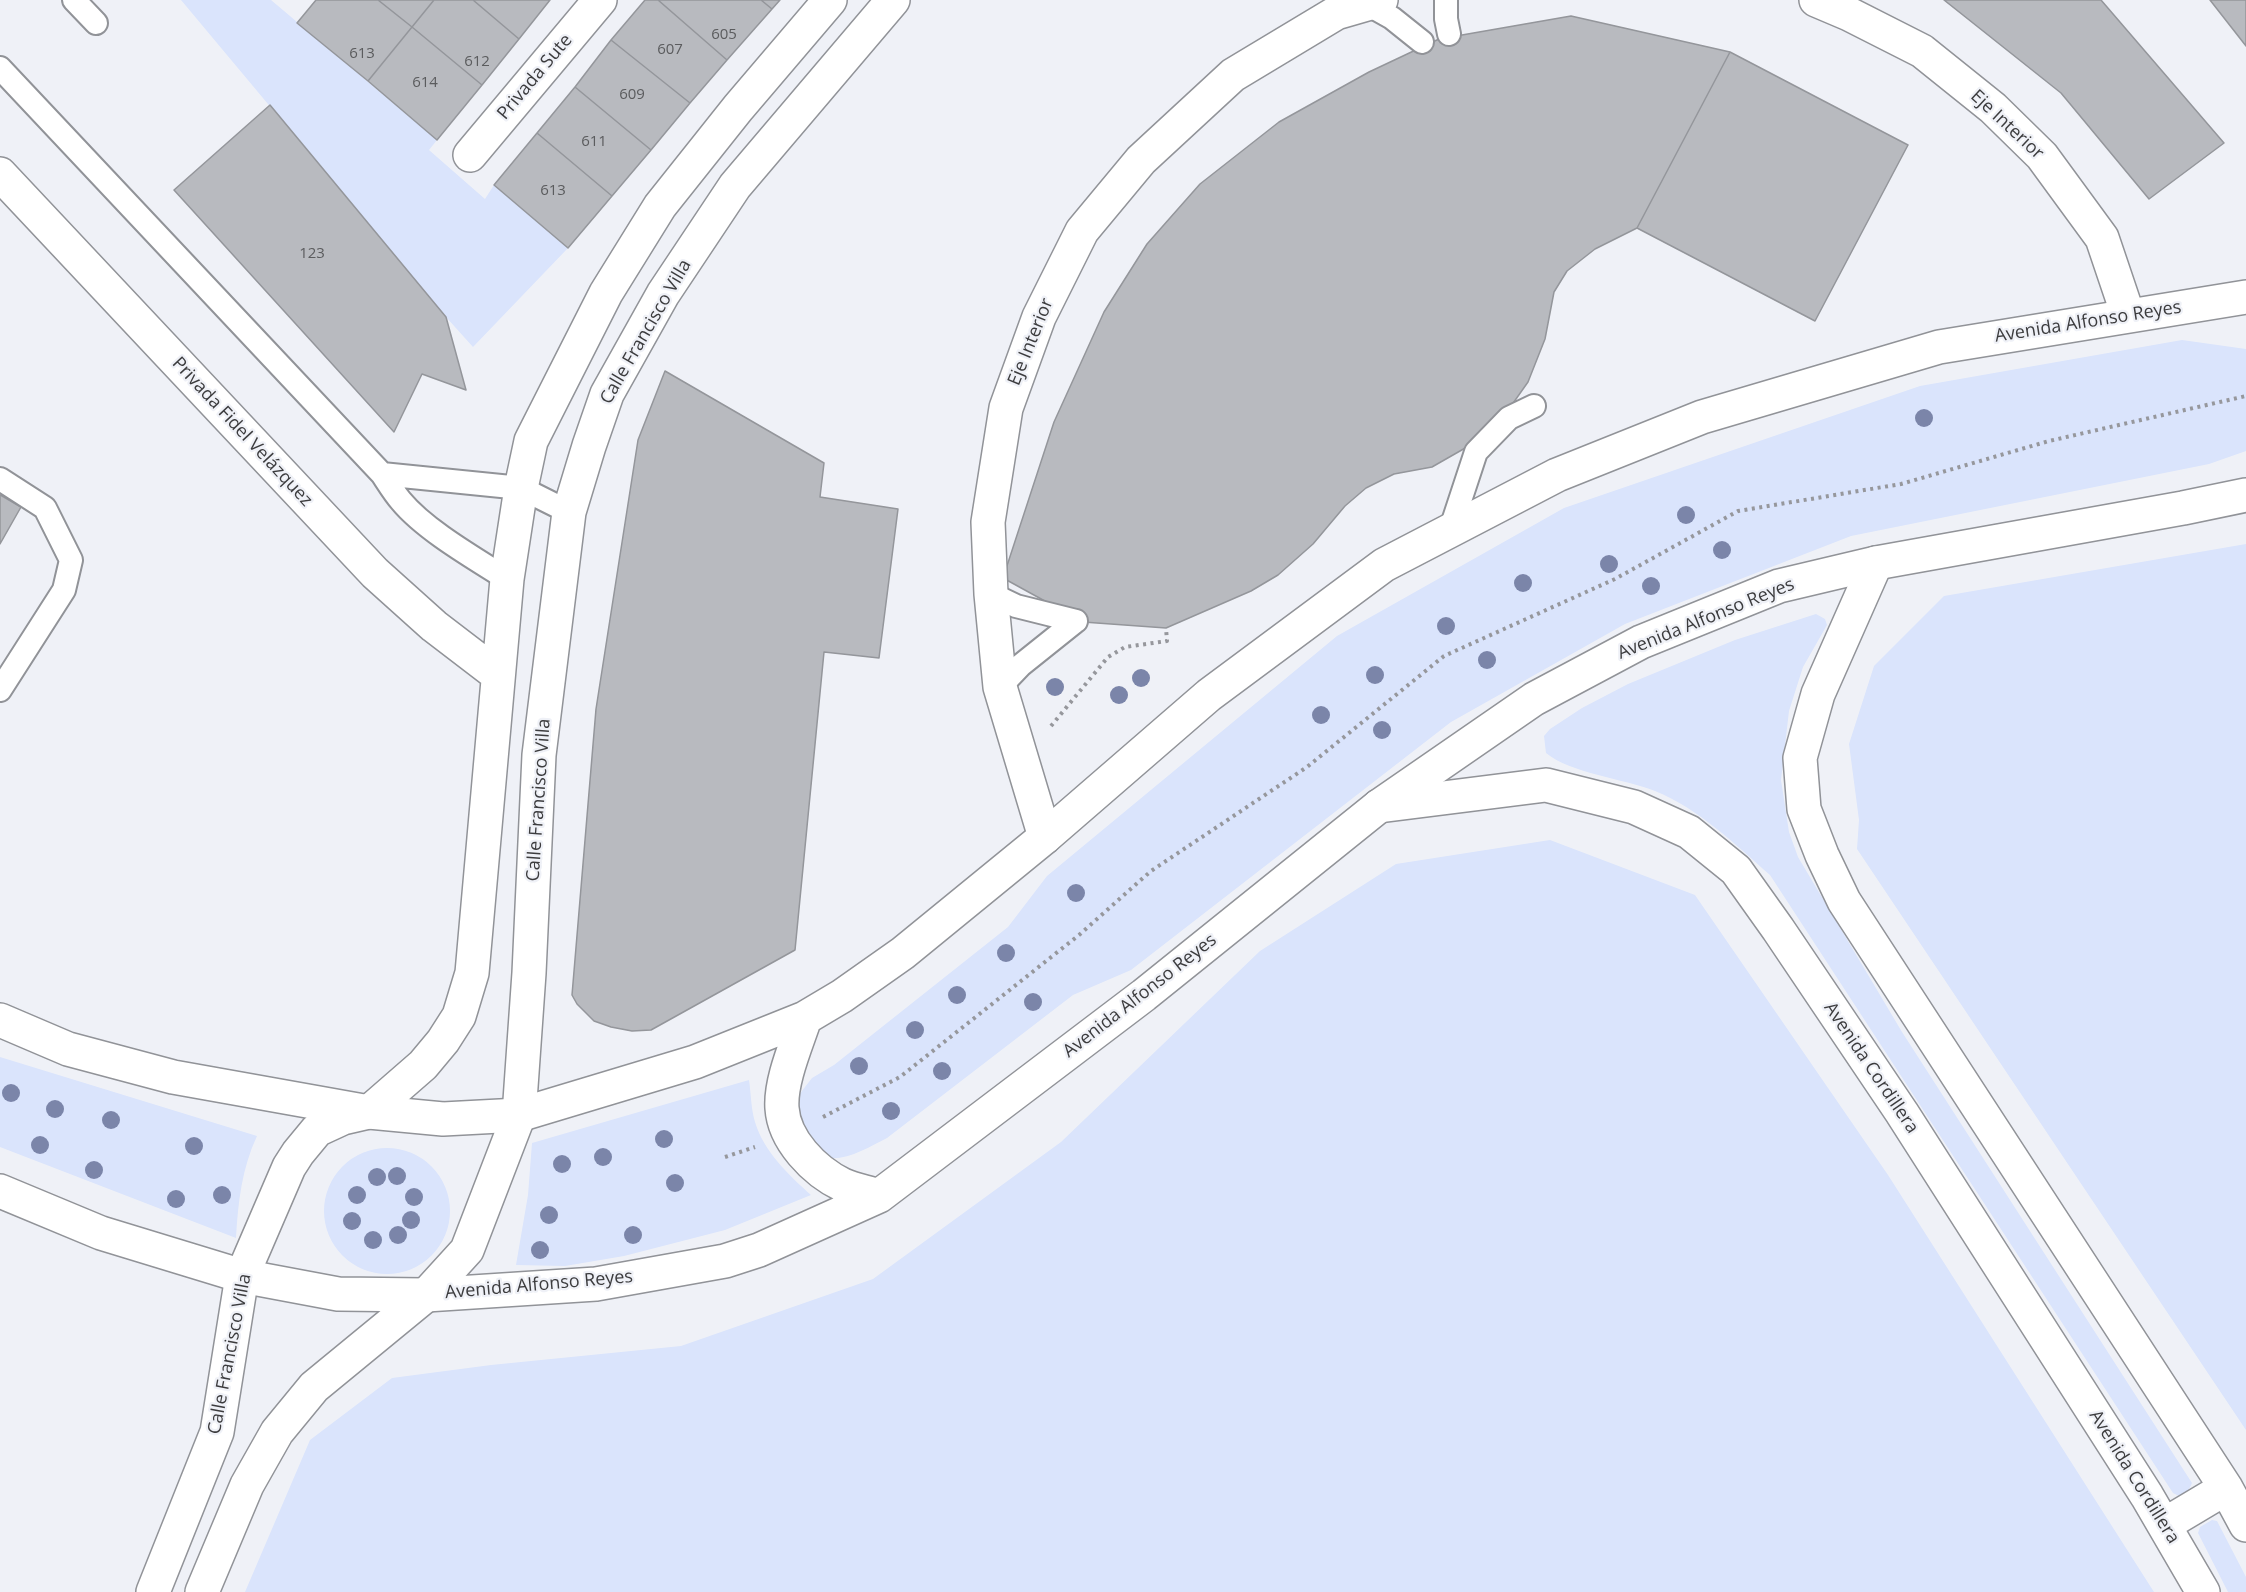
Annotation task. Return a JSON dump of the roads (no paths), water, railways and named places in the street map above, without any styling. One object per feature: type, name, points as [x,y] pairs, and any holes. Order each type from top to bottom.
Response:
[{"type":"street","name":"Privada Sute","points":[[470,155],[600,0]]},
{"type":"street","name":"Calle Francisco Villa","points":[[153,1592],[217,1431],[242,1276],[289,1167],[317,1130],[343,1118],[369,1112],[423,1065],[443,1041],[459,1016],[472,973],[507,579],[531,441],[606,293],[660,206],[738,108],[830,0]]},
{"type":"street","name":"Calle Francisco Villa","points":[[202,1592],[247,1485],[277,1432],[314,1387],[426,1295],[467,1250],[519,1114],[529,973],[539,755],[569,512],[607,394],[663,294],[735,186],[893,0]]},
{"type":"street","name":"Eje Interior","points":[[1816,0],[1922,51],[1993,108],[2042,156],[2102,238],[2128,315]]},
{"type":"street","name":"Eje Interior","points":[[1045,837],[1000,687],[991,594],[988,522],[1006,408],[1039,317],[1082,231],[1141,160],[1233,75],[1336,13],[1374,2]]},
{"type":"street","name":"Privada Fidel Velázquez","points":[[0,174],[375,573],[434,626],[498,675]]},
{"type":"street","name":"Avenida Alfonso Reyes","points":[[0,1020],[68,1049],[173,1077],[369,1112],[442,1119],[519,1114],[695,1062],[805,1018],[842,996],[903,953],[1045,837],[1209,695],[1384,565],[1557,475],[1702,417],[1939,347],[2246,297]]},
{"type":"street","points":[[565,372],[607,394]]},
{"type":"street","name":"Avenida Alfonso Reyes","points":[[0,1191],[101,1233],[242,1276],[338,1294],[426,1295],[596,1284],[725,1261],[759,1250],[879,1196],[1143,995],[1379,806],[1534,699],[1641,642],[1779,586],[1876,562],[2246,495]]},
{"type":"street","points":[[1876,562],[1818,694],[1800,758],[1804,809],[1807,818],[1844,901],[2226,1488],[2246,1526]]},
{"type":"street","name":"Avenida Cordillera","points":[[1379,806],[1545,785],[1634,807],[1689,832],[1736,870],[1902,1113],[2164,1525],[2203,1592]]},
{"type":"street","points":[[805,1018],[783,1088],[782,1108],[789,1135],[799,1150],[843,1185],[879,1196]]},
{"type":"street","points":[[2164,1525],[2226,1488]]},
{"type":"lane","points":[[74,0],[96,23]]},
{"type":"lane","points":[[1446,0],[1449,34]]},
{"type":"lane","points":[[1374,2],[1422,42]]},
{"type":"lane","points":[[0,68],[381,474],[401,501],[418,518],[507,579]]},
{"type":"lane","points":[[1450,531],[1476,452],[1509,418],[1534,406]]},
{"type":"lane","points":[[381,474],[521,488],[569,512]]},
{"type":"lane","points":[[0,479],[45,508],[70,560],[63,590],[0,690]]},
{"type":"lane","points":[[991,594],[1016,606],[1076,621],[1021,665],[1000,687]]}]
